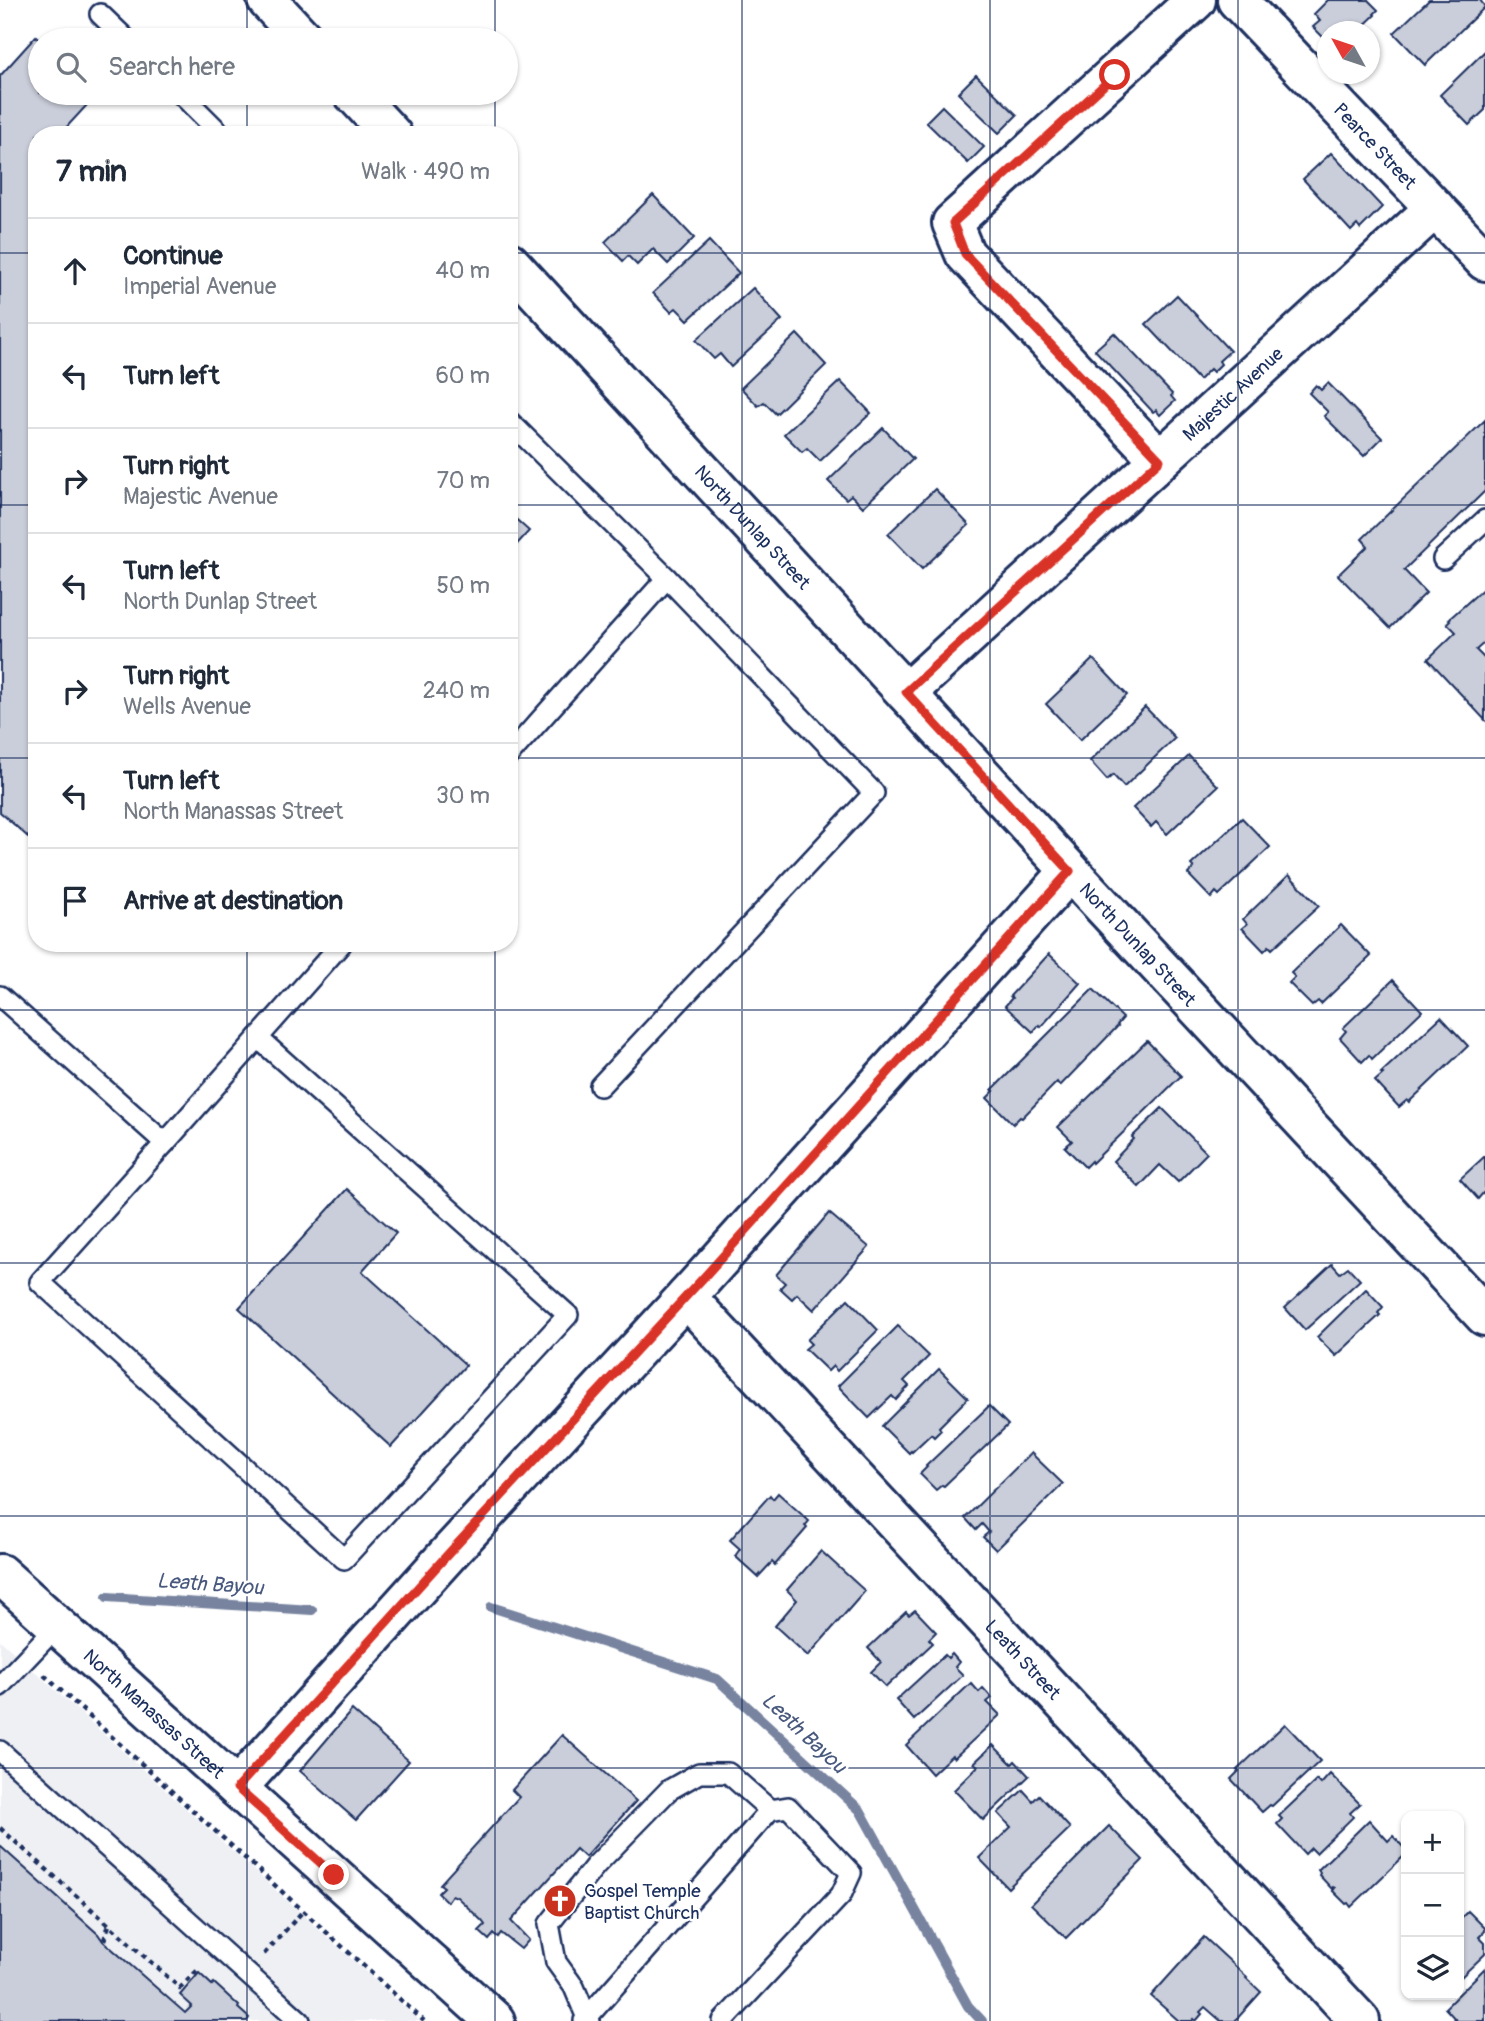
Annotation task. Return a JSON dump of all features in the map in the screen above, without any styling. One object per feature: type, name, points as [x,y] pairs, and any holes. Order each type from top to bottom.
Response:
[{"type":"street","points":[[267,0],[293,28]]},
{"type":"street","points":[[1160,460],[965,254],[953,223],[1196,0]]},
{"type":"street","name":"Pearce Street","points":[[1237,0],[1485,261]]},
{"type":"street","points":[[364,105],[384,126]]},
{"type":"street","name":"Majestic Avenue","points":[[906,692],[1435,208]]},
{"type":"street","name":"North Dunlap Street","points":[[518,272],[1070,871],[1485,1316]]},
{"type":"street","points":[[237,1788],[468,1532],[686,1297],[1070,871]]},
{"type":"street","name":"Leath Street","points":[[686,1297],[1360,2021]]},
{"type":"street","name":"North Manassas Street","points":[[0,1574],[495,2021]]},
{"type":"lane","points":[[100,14],[115,28]]},
{"type":"lane","points":[[192,105],[213,126]]},
{"type":"lane","points":[[518,430],[667,578],[874,793],[600,1086]]},
{"type":"lane","points":[[1443,559],[1485,520]]},
{"type":"lane","points":[[518,745],[667,578]]},
{"type":"lane","points":[[258,1038],[568,1314],[344,1559],[40,1282],[334,952]]},
{"type":"lane","points":[[0,996],[164,1143]]},
{"type":"lane","points":[[0,1686],[57,1626]]},
{"type":"lane","points":[[0,1751],[300,2021]]},
{"type":"lane","points":[[723,2021],[841,1895],[851,1873],[788,1807],[770,1810],[587,2020],[574,1987],[556,1962],[550,1924],[595,1866],[669,1790],[699,1773],[728,1773],[770,1810]]},
{"type":"path","points":[[26,1659],[424,2021]]},
{"type":"path","points":[[0,1828],[180,1988],[199,1969],[210,1977]]},
{"type":"path","points":[[104,1940],[109,1925]]},
{"type":"shaded area","points":[[0,1640],[420,2021],[0,2021]]},
{"type":"building","points":[[1328,0],[1368,0],[1378,10],[1369,21],[1320,21],[1314,14]]},
{"type":"building","points":[[1429,0],[1480,0],[1485,7],[1425,65],[1394,33]]},
{"type":"building","points":[[28,45],[28,105],[87,105],[68,126],[28,126],[28,837],[0,812],[0,76]]},
{"type":"building","points":[[1485,51],[1485,110],[1469,125],[1440,95]]},
{"type":"building","points":[[976,75],[1017,115],[999,133],[958,93]]},
{"type":"building","points":[[942,106],[984,147],[968,163],[926,122]]},
{"type":"building","points":[[1331,153],[1382,207],[1360,229],[1357,225],[1351,231],[1303,179]]},
{"type":"building","points":[[653,195],[694,238],[668,264],[653,249],[637,265],[628,256],[623,261],[605,242]]},
{"type":"building","points":[[709,241],[739,273],[688,320],[676,308],[671,312],[653,293]]},
{"type":"building","points":[[753,288],[782,320],[731,367],[720,354],[714,359],[696,340]]},
{"type":"building","points":[[1177,295],[1230,351],[1219,361],[1221,364],[1213,372],[1210,369],[1199,380],[1146,324]]},
{"type":"building","points":[[1114,333],[1172,394],[1175,401],[1160,415],[1156,410],[1153,412],[1095,350]]},
{"type":"building","points":[[797,334],[826,365],[776,414],[764,402],[758,406],[741,388]]},
{"type":"building","points":[[840,381],[871,413],[820,461],[807,448],[802,452],[784,434]]},
{"type":"building","points":[[1328,383],[1382,438],[1364,456],[1324,416],[1328,412],[1309,393],[1316,385],[1321,390]]},
{"type":"building","points":[[1485,420],[1485,491],[1404,570],[1426,593],[1390,628],[1338,575],[1368,546],[1362,539]]},
{"type":"building","points":[[883,428],[913,459],[863,507],[851,495],[846,499],[828,481]]},
{"type":"building","points":[[935,489],[969,525],[922,569],[888,534]]},
{"type":"building","points":[[518,521],[529,531],[518,543]]},
{"type":"building","points":[[1485,587],[1485,642],[1476,650],[1485,659],[1485,720],[1428,659],[1456,632],[1447,623],[1449,619]]},
{"type":"building","points":[[1093,659],[1127,695],[1080,740],[1046,704]]},
{"type":"building","points":[[1145,707],[1175,738],[1124,787],[1113,775],[1107,780],[1090,761]]},
{"type":"building","points":[[1189,756],[1218,786],[1167,834],[1156,822],[1151,827],[1133,808]]},
{"type":"building","points":[[1242,818],[1270,847],[1219,895],[1216,892],[1211,898],[1188,874],[1194,868],[1191,865]]},
{"type":"building","points":[[1289,875],[1319,906],[1272,949],[1269,946],[1264,951],[1242,928],[1247,924],[1243,919]]},
{"type":"building","points":[[1341,925],[1371,956],[1321,1004],[1318,1001],[1312,1006],[1289,983],[1295,977],[1291,973]]},
{"type":"building","points":[[1049,954],[1080,983],[1041,1027],[1039,1025],[1033,1032],[1005,1006],[1012,998],[1010,996]]},
{"type":"building","points":[[1393,980],[1422,1011],[1372,1059],[1369,1055],[1362,1062],[1340,1038],[1346,1031],[1343,1028]]},
{"type":"building","points":[[1093,989],[1123,1018],[1060,1086],[1057,1082],[1013,1124],[987,1098]]},
{"type":"building","points":[[1441,1017],[1468,1046],[1409,1102],[1407,1100],[1399,1107],[1375,1081]]},
{"type":"building","points":[[1147,1041],[1181,1076],[1085,1167],[1065,1147],[1072,1141],[1058,1127]]},
{"type":"building","points":[[1162,1108],[1207,1153],[1178,1182],[1160,1165],[1139,1187],[1113,1161],[1134,1139],[1132,1137]]},
{"type":"building","points":[[1485,1156],[1485,1195],[1483,1193],[1478,1199],[1460,1179]]},
{"type":"building","points":[[347,1189],[396,1233],[362,1271],[466,1365],[391,1447],[239,1308]]},
{"type":"building","points":[[829,1213],[869,1247],[814,1310],[797,1294],[792,1299],[780,1288],[785,1283],[776,1275]]},
{"type":"building","points":[[1332,1264],[1340,1273],[1348,1267],[1360,1280],[1305,1330],[1285,1308]]},
{"type":"building","points":[[1366,1289],[1383,1307],[1378,1313],[1380,1315],[1336,1356],[1317,1337]]},
{"type":"building","points":[[848,1299],[878,1330],[837,1371],[833,1366],[828,1371],[805,1349],[811,1344],[807,1340]]},
{"type":"building","points":[[898,1326],[929,1356],[904,1381],[909,1386],[896,1400],[892,1396],[869,1418],[838,1386]]},
{"type":"building","points":[[939,1369],[968,1398],[939,1427],[941,1430],[934,1437],[931,1434],[909,1453],[882,1426]]},
{"type":"building","points":[[989,1406],[1008,1425],[944,1486],[936,1490],[920,1474]]},
{"type":"building","points":[[1031,1453],[1063,1484],[996,1550],[983,1537],[989,1532],[982,1524],[976,1530],[965,1518]]},
{"type":"building","points":[[778,1493],[809,1521],[805,1526],[807,1528],[775,1565],[772,1562],[758,1577],[735,1556],[740,1549],[730,1540],[770,1495],[773,1499]]},
{"type":"building","points":[[821,1551],[865,1591],[808,1656],[775,1626],[797,1600],[787,1590]]},
{"type":"building","points":[[915,1610],[936,1632],[929,1639],[933,1643],[886,1687],[871,1672],[881,1662],[868,1648],[906,1612],[909,1615]]},
{"type":"building","points":[[952,1654],[959,1662],[955,1667],[963,1675],[914,1720],[896,1700],[945,1655],[948,1658]]},
{"type":"building","points":[[971,1683],[979,1692],[983,1688],[992,1698],[987,1702],[1000,1715],[954,1758],[952,1755],[932,1774],[906,1745]]},
{"type":"building","points":[[352,1710],[409,1761],[356,1820],[300,1771]]},
{"type":"building","points":[[1285,1724],[1320,1761],[1262,1812],[1231,1779]]},
{"type":"building","points":[[562,1735],[636,1801],[585,1857],[576,1849],[511,1921],[529,1940],[521,1949],[501,1933],[498,1937],[494,1934],[489,1940],[479,1931],[485,1925],[457,1897],[452,1895],[447,1902],[438,1893],[444,1887],[440,1884],[519,1797],[512,1790]]},
{"type":"building","points":[[993,1745],[1012,1764],[1015,1761],[1029,1776],[983,1820],[954,1790],[978,1766],[974,1763]]},
{"type":"building","points":[[1330,1774],[1360,1804],[1350,1813],[1353,1817],[1316,1853],[1311,1848],[1305,1854],[1277,1824],[1282,1819],[1279,1816],[1317,1780],[1321,1784]]},
{"type":"building","points":[[1023,1790],[1033,1801],[1039,1795],[1070,1828],[1008,1888],[979,1858],[1011,1827],[998,1813]]},
{"type":"building","points":[[1369,1820],[1388,1841],[1393,1836],[1401,1845],[1401,1859],[1351,1907],[1333,1891],[1335,1888],[1332,1889],[1319,1875],[1318,1870]]},
{"type":"building","points":[[1109,1826],[1143,1860],[1066,1938],[1031,1904]]},
{"type":"building","points":[[0,1846],[185,2013],[192,2006],[180,1995],[199,1973],[239,2006],[249,2018],[247,2021],[0,2021]]},
{"type":"building","points":[[1468,1911],[1485,1928],[1479,1937],[1485,1943],[1485,1954],[1464,1974],[1464,1937],[1464,1915]]},
{"type":"building","points":[[1204,1937],[1261,1992],[1235,2021],[1221,2021],[1205,2007],[1196,2021],[1179,2021],[1151,1996]]},
{"type":"building","points":[[1485,1968],[1485,2021],[1457,2021],[1445,2008],[1453,2000],[1464,2000],[1464,1989]]},
{"type":"waterway","name":"Leath Bayou","points":[[107,1597],[312,1610]]},
{"type":"waterway","name":"Leath Bayou","points":[[491,1607],[717,1679],[860,1810],[968,2006],[982,2021]]},
{"type":"place","name":"Gospel Temple Baptist Church","points":[[560,1901]]},
{"type":"route","points":[[334,1875],[237,1788],[705,1276],[1070,871],[906,692],[1160,460],[965,254],[953,223],[1115,75]]}]
